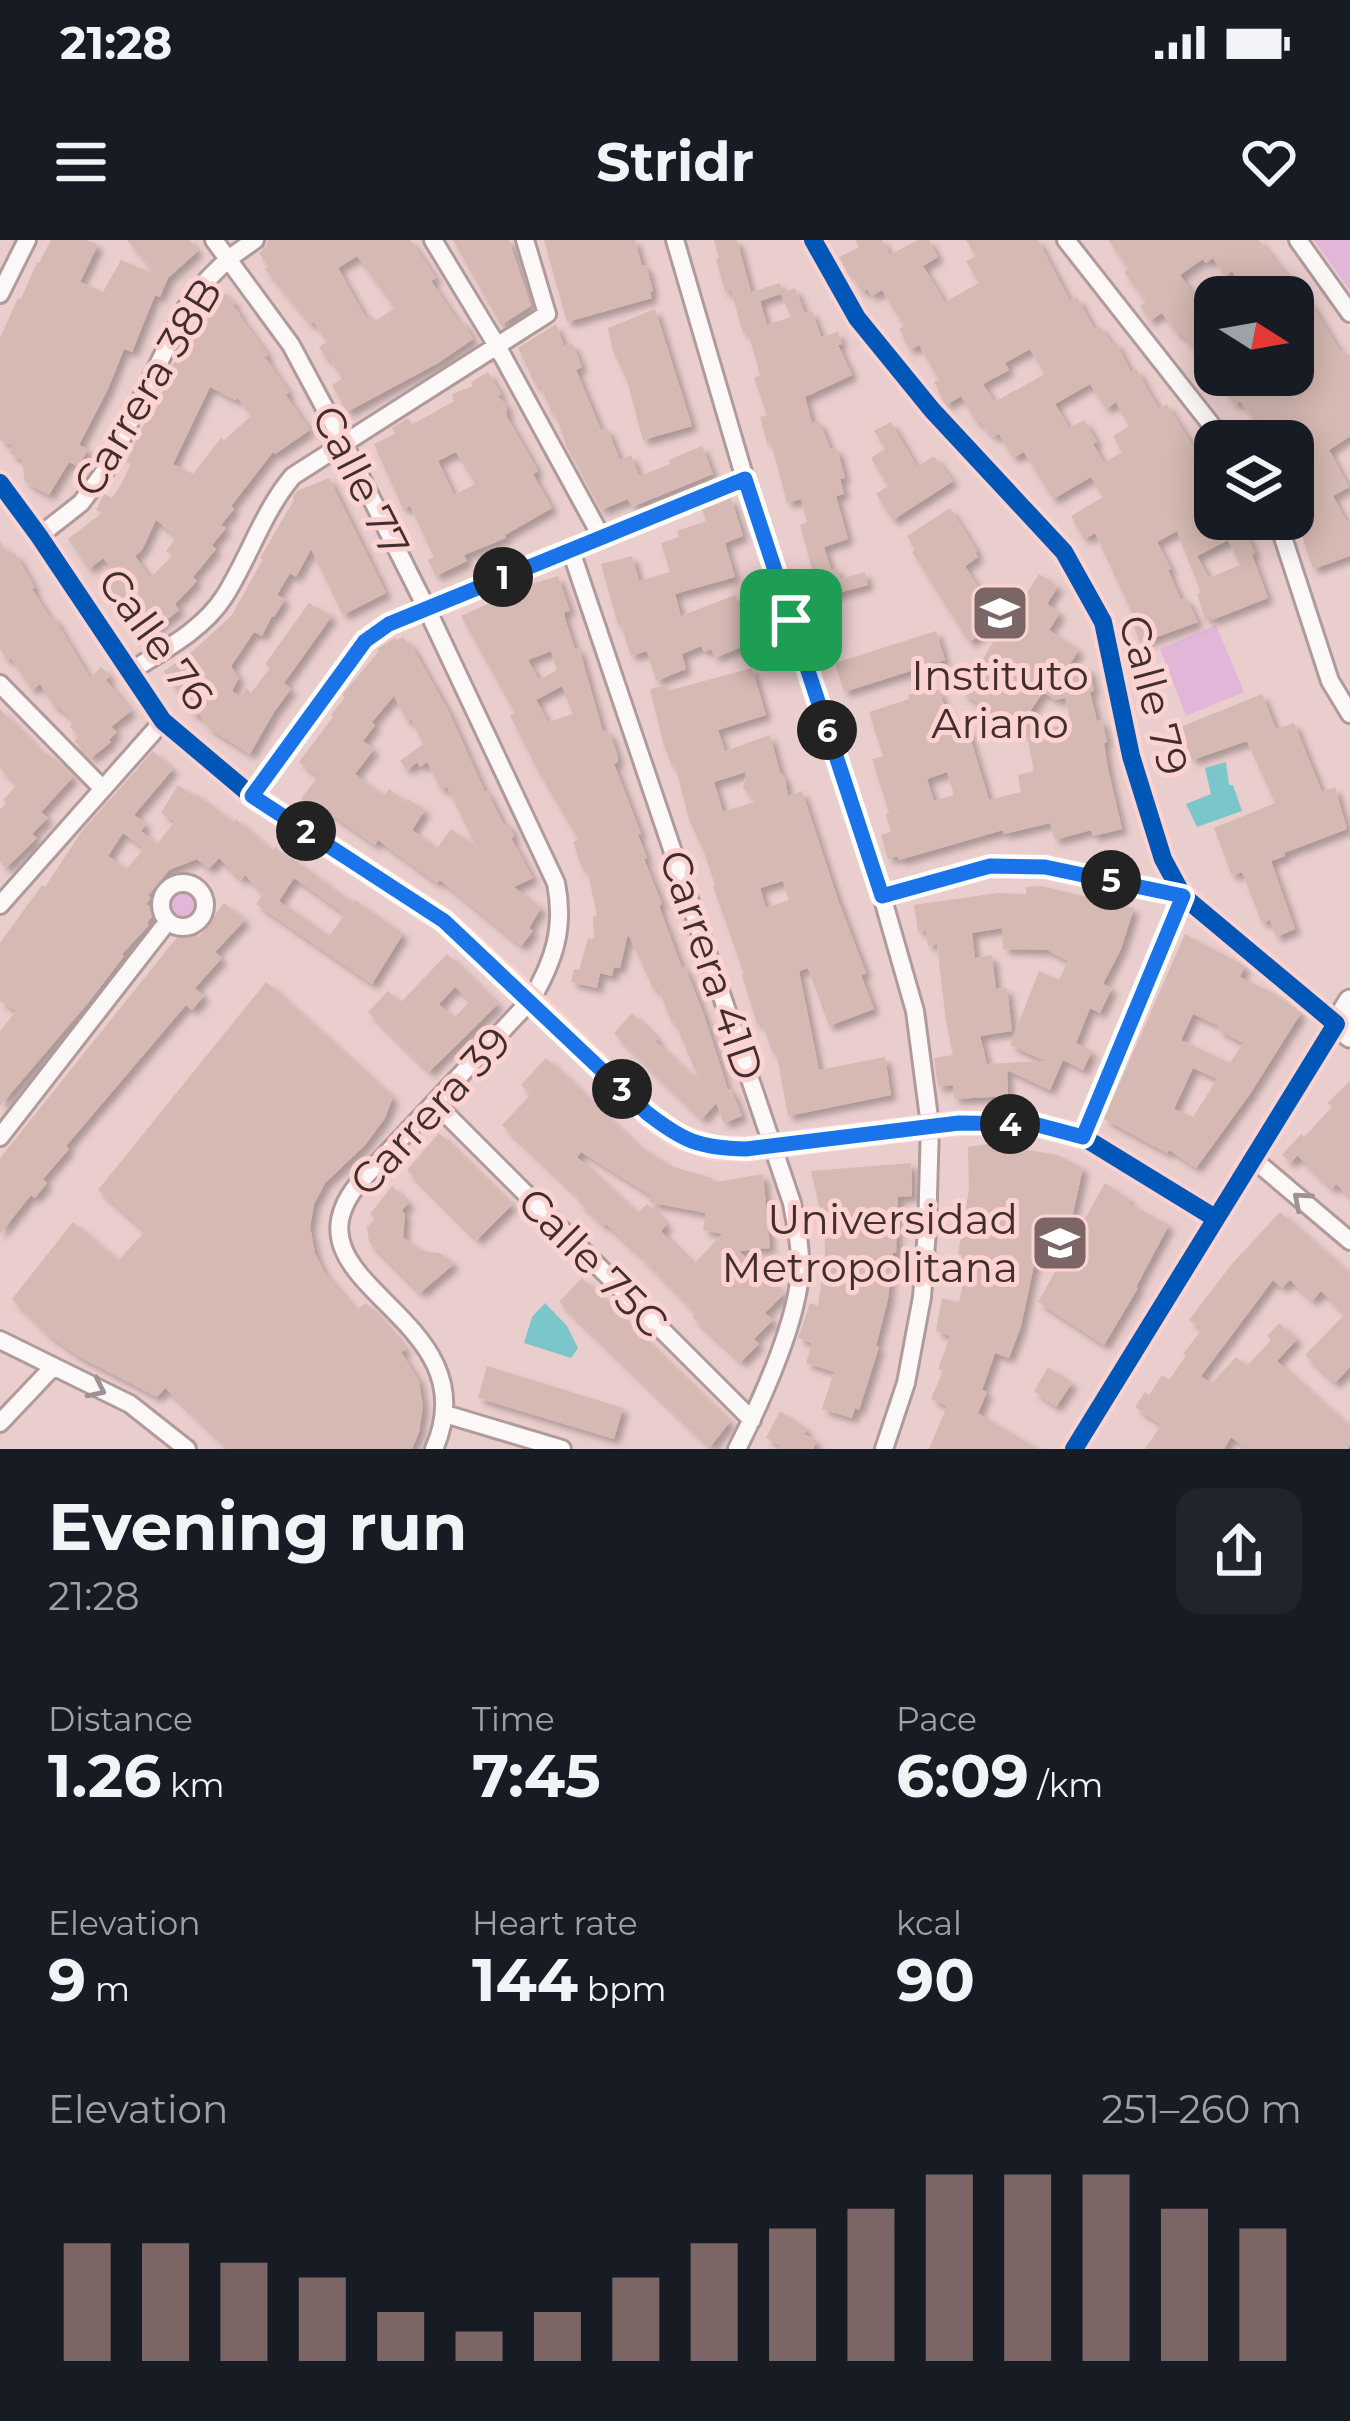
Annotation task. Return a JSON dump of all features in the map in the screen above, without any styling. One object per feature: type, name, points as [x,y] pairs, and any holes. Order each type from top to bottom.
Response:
[{"type":"main road","points":[[1343,1030],[1350,1001]]},
{"type":"street","points":[[0,294],[27,240]]},
{"type":"street","name":"Calle 77","points":[[214,240],[291,345],[343,442],[556,883],[560,926],[556,948],[548,973],[531,1000]]},
{"type":"street","name":"Carrera 38B","points":[[39,536],[92,492],[186,308],[228,259],[255,240]]},
{"type":"street","points":[[433,240],[601,536]]},
{"type":"street","points":[[129,672],[194,630],[222,601],[276,496],[293,476],[547,314],[525,240]]},
{"type":"street","points":[[675,240],[745,479],[915,1011],[930,1125],[927,1230],[922,1297],[906,1382],[884,1449]]},
{"type":"street","name":"Calle 79","points":[[813,240],[857,318],[932,410],[1064,552],[1102,622],[1131,756],[1163,860],[1183,896],[1343,1030]]},
{"type":"street","points":[[1066,240],[1207,420]]},
{"type":"street","points":[[1298,240],[1350,314]]},
{"type":"street","points":[[252,796],[365,641],[389,624],[745,479]]},
{"type":"street","name":"Calle 76","points":[[0,483],[163,721],[252,796],[444,921],[677,1136],[714,1148],[746,1149],[930,1125],[1034,1124],[1083,1137],[1216,1218]]},
{"type":"street","points":[[1284,540],[1330,681],[1350,714]]},
{"type":"street","name":"Carrera 41D","points":[[571,551],[792,1203],[801,1262],[790,1321],[737,1449]]},
{"type":"street","points":[[0,685],[102,788]]},
{"type":"street","points":[[3,894],[163,721]]},
{"type":"street","points":[[882,896],[990,866],[1045,867],[1183,896],[1083,1137]]},
{"type":"street","points":[[0,1137],[168,921]]},
{"type":"street","name":"Carrera 39","points":[[445,1414],[445,1391],[427,1346],[347,1260],[338,1227],[341,1209],[531,1000]]},
{"type":"street","points":[[1074,1449],[1252,1158],[1343,1030]]},
{"type":"street","name":"Calle 75C","points":[[435,1103],[752,1420]]},
{"type":"street","points":[[1252,1158],[1350,1241]]},
{"type":"street","points":[[383,1159],[396,1174]]},
{"type":"street","points":[[0,1340],[130,1404],[187,1449]]},
{"type":"street","points":[[0,1423],[52,1367]]},
{"type":"street","points":[[434,1449],[445,1414],[562,1449]]},
{"type":"shaded area","points":[[1314,240],[1350,240],[1350,290],[1346,285]]},
{"type":"shaded area","points":[[1216,625],[1244,692],[1186,716],[1160,649]]},
{"type":"shaded area","points":[[185,885],[198,890],[203,903],[198,916],[185,921],[172,916],[167,903],[172,890]]},
{"type":"water","points":[[1226,762],[1229,785],[1242,811],[1197,827],[1186,804],[1211,794],[1205,768]]},
{"type":"water","points":[[545,1303],[567,1326],[578,1348],[571,1358],[524,1343],[532,1317]]},
{"type":"building","points":[[51,240],[87,240],[98,245],[80,282],[103,292],[121,260],[157,275],[127,240],[189,240],[198,251],[168,278],[160,297],[155,295],[132,352],[124,349],[79,445],[88,449],[79,467],[69,462],[49,495],[25,482],[22,460],[9,453],[13,446],[0,440],[0,338]]},
{"type":"building","points":[[268,240],[410,240],[436,278],[431,281],[473,339],[347,412],[332,385],[342,379],[319,347],[327,342],[265,269],[269,266],[259,253]],"holes":[[[357,256],[395,308],[375,321],[371,315],[366,318],[338,268]]]},
{"type":"building","points":[[453,240],[509,240],[531,306],[501,325]]},
{"type":"building","points":[[544,240],[635,240],[652,298],[567,322]]},
{"type":"building","points":[[714,240],[737,240],[751,292],[780,283],[783,293],[760,301],[767,325],[791,317],[781,294],[795,288],[805,313],[812,311],[821,337],[838,332],[842,344],[838,345],[852,375],[805,397],[812,423],[819,421],[830,448],[837,449],[845,478],[840,479],[844,494],[836,496],[848,539],[824,547],[831,570],[837,568],[840,579],[865,572],[868,585],[820,598],[800,525],[807,522],[801,499],[787,503],[760,417],[767,415],[754,378],[760,375],[731,290],[725,292]]},
{"type":"building","points":[[855,240],[882,240],[890,255],[918,240],[929,240],[938,257],[923,266],[945,302],[979,283],[966,261],[976,256],[966,240],[1038,240],[1070,301],[1077,297],[1095,330],[1100,326],[1112,344],[1116,342],[1131,372],[1136,369],[1159,409],[1167,404],[1194,448],[1194,540],[1228,540],[1249,540],[1268,598],[1205,619],[1197,594],[1201,593],[1177,531],[1157,542],[1181,600],[1186,598],[1198,622],[1140,643],[1134,617],[1095,533],[1084,539],[1071,516],[1103,497],[1091,477],[1053,499],[1024,452],[1013,458],[999,434],[993,437],[977,423],[961,396],[946,405],[934,382],[939,380],[919,345],[910,350],[899,329],[904,326],[882,290],[872,296],[867,289],[862,292],[839,257],[859,247]],"holes":[[[1030,349],[1045,374],[994,402],[983,384],[1009,370],[1005,363]],[[1090,384],[1106,409],[1116,402],[1129,426],[1113,436],[1122,452],[1104,463],[1084,420],[1069,428],[1055,404]],[[1228,540],[1240,565],[1209,578],[1197,556]]]},
{"type":"building","points":[[1108,240],[1259,240],[1291,276],[1235,276],[1232,271],[1225,276],[1213,258],[1206,263],[1203,259],[1180,275],[1194,295],[1194,351],[1162,313],[1150,321],[1140,306],[1146,302],[1124,272],[1129,269]]},
{"type":"building","points":[[220,290],[235,303],[310,430],[273,452],[231,506],[234,509],[221,525],[226,528],[212,545],[216,549],[193,577],[197,581],[175,604],[179,610],[141,641],[128,623],[132,621],[104,586],[118,576],[103,558],[89,569],[68,539],[102,513],[96,510],[104,494],[112,498],[121,484],[131,464],[126,462],[152,407],[156,409],[191,328]],"holes":[[[210,387],[238,398],[251,416],[221,438],[193,474],[173,464]],[[156,520],[177,537],[166,551],[172,556],[150,578],[135,556]]]},
{"type":"building","points":[[655,309],[692,426],[643,440],[608,328]]},
{"type":"building","points":[[1314,309],[1350,361],[1350,436],[1329,450],[1349,487],[1333,496],[1346,521],[1350,520],[1350,556],[1313,569],[1303,540],[1314,540],[1314,420],[1254,420],[1240,401],[1235,405],[1228,396],[1288,396],[1293,403],[1293,396],[1314,396]]},
{"type":"building","points":[[556,324],[564,346],[572,343],[582,367],[576,370],[601,430],[607,428],[620,460],[631,455],[639,476],[702,446],[713,474],[632,507],[628,499],[601,510],[518,348]]},
{"type":"building","points":[[488,372],[552,508],[506,538],[464,555],[467,561],[436,576],[428,560],[434,557],[410,506],[403,509],[374,444],[395,434],[392,428],[408,418],[412,425],[454,401],[452,394],[473,386],[471,382]],"holes":[[[456,452],[475,484],[454,495],[438,461]]]},
{"type":"building","points":[[891,422],[917,467],[934,456],[953,481],[893,520],[876,494],[888,486],[871,458],[885,449],[874,431]]},
{"type":"building","points":[[329,478],[386,593],[343,615],[311,549],[296,577],[290,573],[277,595],[285,599],[262,636],[254,632],[231,666],[239,678],[232,691],[241,697],[247,688],[251,693],[270,668],[265,664],[309,603],[332,616],[284,683],[291,689],[250,754],[210,729],[199,714],[195,716],[164,671],[232,615],[297,491]]},
{"type":"building","points":[[731,498],[743,536],[725,543],[735,577],[675,594],[681,616],[735,595],[753,642],[715,658],[711,649],[704,652],[701,646],[682,654],[686,669],[656,681],[647,651],[631,656],[601,564],[632,556],[639,581],[670,572],[661,543],[679,537],[677,531],[706,521],[702,510]]},
{"type":"building","points":[[950,508],[977,551],[978,557],[965,566],[1000,622],[969,642],[912,552],[907,536]]},
{"type":"building","points":[[0,541],[10,556],[15,553],[32,589],[90,678],[101,667],[131,711],[111,727],[117,732],[111,742],[91,758],[74,741],[79,736],[70,727],[75,722],[56,709],[40,684],[32,690],[0,649]]},
{"type":"building","points":[[1039,574],[1058,586],[1047,604],[1060,613],[1049,630],[1079,650],[1065,671],[1089,668],[1094,691],[1090,692],[1097,721],[1102,720],[1122,829],[1093,836],[1091,830],[1055,840],[1050,823],[888,859],[881,835],[891,832],[889,813],[872,759],[883,756],[869,712],[934,687],[953,731],[967,727],[989,800],[1021,792],[1018,775],[1034,771],[1026,730],[1002,731],[975,715],[981,705],[962,693]],"holes":[[[1043,692],[1055,700],[1065,698],[1071,723],[1046,729],[1027,716]],[[947,772],[954,795],[934,801],[927,779]]]},
{"type":"building","points":[[558,576],[570,611],[564,612],[566,622],[575,649],[579,648],[603,732],[608,731],[618,757],[614,764],[641,834],[659,906],[742,1116],[724,1123],[716,1103],[702,1119],[614,1033],[632,1013],[701,1084],[674,1020],[672,1023],[628,934],[620,968],[614,967],[612,976],[600,973],[597,988],[571,982],[588,938],[594,939],[593,916],[597,916],[587,868],[583,870],[573,842],[579,840],[537,769],[510,716],[515,713],[461,616],[503,597],[502,593]],"holes":[[[551,651],[557,670],[539,680],[528,660]],[[562,686],[573,714],[548,722],[536,700]]]},
{"type":"building","points":[[936,631],[945,660],[844,692],[835,663]]},
{"type":"building","points":[[403,637],[410,643],[533,878],[514,887],[541,908],[529,928],[533,931],[521,946],[440,880],[437,883],[378,840],[375,845],[317,804],[314,809],[301,799],[318,776],[299,762],[377,649]],"holes":[[[394,696],[407,721],[411,719],[423,744],[400,761],[407,770],[417,762],[420,767],[427,762],[441,790],[447,787],[477,848],[451,829],[437,848],[412,830],[425,810],[389,789],[384,796],[355,774],[374,749],[363,741],[375,725],[372,722]]]},
{"type":"building","points":[[752,668],[766,715],[718,730],[725,751],[770,735],[788,796],[802,791],[866,973],[861,975],[874,1009],[829,1026],[808,968],[799,971],[819,1070],[885,1057],[891,1095],[788,1116],[776,1050],[772,1052],[762,1022],[757,1024],[675,765],[664,746],[650,689],[665,685],[667,691]],"holes":[[[746,772],[743,788],[757,801],[723,812],[714,782]],[[783,881],[789,900],[766,908],[760,888]]]},
{"type":"building","points":[[1262,694],[1276,729],[1294,723],[1322,792],[1335,787],[1347,829],[1271,861],[1295,929],[1276,937],[1270,920],[1262,923],[1242,872],[1232,876],[1214,828],[1275,803],[1247,741],[1192,760],[1178,728]]},
{"type":"building","points":[[0,709],[44,755],[73,777],[41,812],[48,818],[32,834],[37,838],[6,868],[0,862],[0,809],[17,785],[0,768]]},
{"type":"building","points":[[153,751],[173,769],[134,815],[146,824],[141,831],[157,844],[175,821],[161,813],[178,785],[234,823],[236,819],[272,851],[276,847],[288,860],[290,857],[403,934],[372,984],[256,904],[263,894],[219,858],[209,869],[197,859],[169,870],[148,896],[146,904],[156,911],[149,925],[0,1106],[0,1031],[16,1011],[0,1001],[0,943],[82,831]],"holes":[[[123,833],[144,848],[127,869],[108,856]],[[294,878],[345,914],[329,936],[279,901]]]},
{"type":"building","points":[[1041,886],[1134,908],[1103,984],[1112,988],[1100,1013],[1090,1008],[1076,1043],[1092,1051],[1083,1070],[1063,1060],[1050,1090],[1007,1070],[1008,1096],[954,1099],[953,1085],[938,1087],[934,1058],[953,1055],[937,944],[928,946],[926,930],[918,931],[914,905],[998,893],[1026,894],[1026,887]],"holes":[[[1002,928],[1003,949],[1047,950],[1068,961],[1059,980],[1039,971],[1010,1045],[1045,1061],[987,1064],[980,1036],[1012,1031],[1007,988],[996,989],[992,955],[975,958],[972,933]]]},
{"type":"building","points":[[224,903],[245,920],[215,952],[222,958],[195,988],[204,996],[192,1010],[186,1005],[66,1146],[69,1149],[43,1179],[47,1183],[35,1198],[31,1195],[0,1234],[0,1158],[174,941],[187,928],[198,938]]},
{"type":"building","points":[[1185,934],[1245,966],[1240,977],[1301,1013],[1196,1168],[1104,1119]],"holes":[[[1193,1014],[1243,1043],[1230,1063],[1181,1040]],[[1193,1068],[1217,1079],[1193,1117],[1174,1109]]]},
{"type":"building","points":[[447,954],[498,1004],[429,1072],[368,1012],[388,991],[400,1003]],"holes":[[[455,987],[470,1001],[454,1018],[439,1004]]]},
{"type":"building","points":[[266,982],[393,1097],[385,1118],[365,1145],[325,1183],[314,1204],[310,1227],[325,1274],[356,1310],[366,1303],[406,1349],[401,1352],[419,1381],[423,1407],[412,1449],[229,1449],[165,1388],[157,1397],[78,1356],[12,1299],[73,1222],[118,1261],[145,1231],[98,1190]]},
{"type":"building","points":[[546,1058],[635,1143],[670,1166],[712,1178],[710,1183],[763,1174],[770,1248],[739,1251],[784,1294],[765,1313],[773,1320],[741,1362],[692,1317],[696,1313],[641,1256],[502,1125],[531,1094],[521,1085]],"holes":[[[581,1152],[654,1197],[648,1202],[706,1213],[703,1230],[722,1234],[694,1264],[661,1231],[667,1224],[647,1204],[637,1213],[577,1157]]]},
{"type":"building","points":[[1350,1081],[1350,1197],[1336,1184],[1332,1189],[1297,1155],[1291,1163],[1282,1155],[1332,1107],[1327,1103]]},
{"type":"building","points":[[439,1133],[512,1205],[477,1240],[407,1170]]},
{"type":"building","points":[[989,1144],[1058,1155],[1083,1168],[1065,1249],[1039,1242],[1021,1326],[1009,1358],[995,1353],[978,1413],[1038,1449],[929,1449],[947,1406],[931,1399],[950,1336],[936,1331],[942,1298],[959,1302],[969,1256],[958,1254],[969,1189],[968,1147]]},
{"type":"building","points":[[911,1163],[912,1196],[898,1197],[896,1253],[879,1347],[859,1410],[855,1408],[852,1418],[822,1409],[834,1372],[806,1363],[812,1343],[798,1338],[810,1303],[818,1306],[825,1257],[825,1231],[820,1231],[811,1171]]},
{"type":"building","points":[[1105,1183],[1128,1203],[1169,1225],[1104,1345],[1038,1302]]},
{"type":"building","points":[[392,1186],[409,1203],[402,1210],[403,1237],[454,1264],[420,1293],[369,1242],[367,1227],[375,1219],[370,1214]]},
{"type":"building","points":[[1280,1212],[1350,1274],[1350,1367],[1335,1383],[1305,1355],[1345,1314],[1321,1291],[1312,1301],[1290,1280],[1282,1288],[1273,1280],[1201,1376],[1211,1384],[1236,1357],[1247,1366],[1271,1340],[1267,1336],[1279,1323],[1297,1339],[1277,1361],[1350,1427],[1350,1445],[1347,1449],[1247,1449],[1231,1437],[1224,1449],[1145,1449],[1161,1425],[1135,1407],[1162,1375],[1169,1380],[1202,1329],[1189,1320]]},
{"type":"building","points":[[582,1278],[730,1422],[710,1447],[559,1302]]},
{"type":"building","points":[[487,1366],[623,1408],[614,1439],[478,1398]]},
{"type":"building","points":[[1048,1367],[1072,1383],[1056,1407],[1034,1391]]},
{"type":"building","points":[[780,1411],[807,1429],[804,1434],[817,1441],[813,1449],[780,1449],[766,1438]]},
{"type":"cycle path","points":[[813,240],[857,318],[932,410],[1064,552],[1103,622],[1131,756],[1163,859],[1183,896],[1336,1024],[1074,1449]]},
{"type":"cycle path","points":[[0,483],[163,721],[252,796],[444,921],[677,1136],[714,1148],[746,1149],[959,1123],[1034,1124],[1083,1137],[1215,1218]]},
{"type":"place","name":"Instituto Ariano","points":[[1000,613]]},
{"type":"place","name":"Universidad Metropolitana","points":[[1060,1243]]},
{"type":"route","points":[[745,479],[791,620],[882,896],[990,866],[1045,867],[1183,896],[1083,1137],[1034,1124],[959,1123],[746,1149],[714,1148],[677,1136],[444,921],[252,796],[365,641],[389,624],[745,479]]}]
